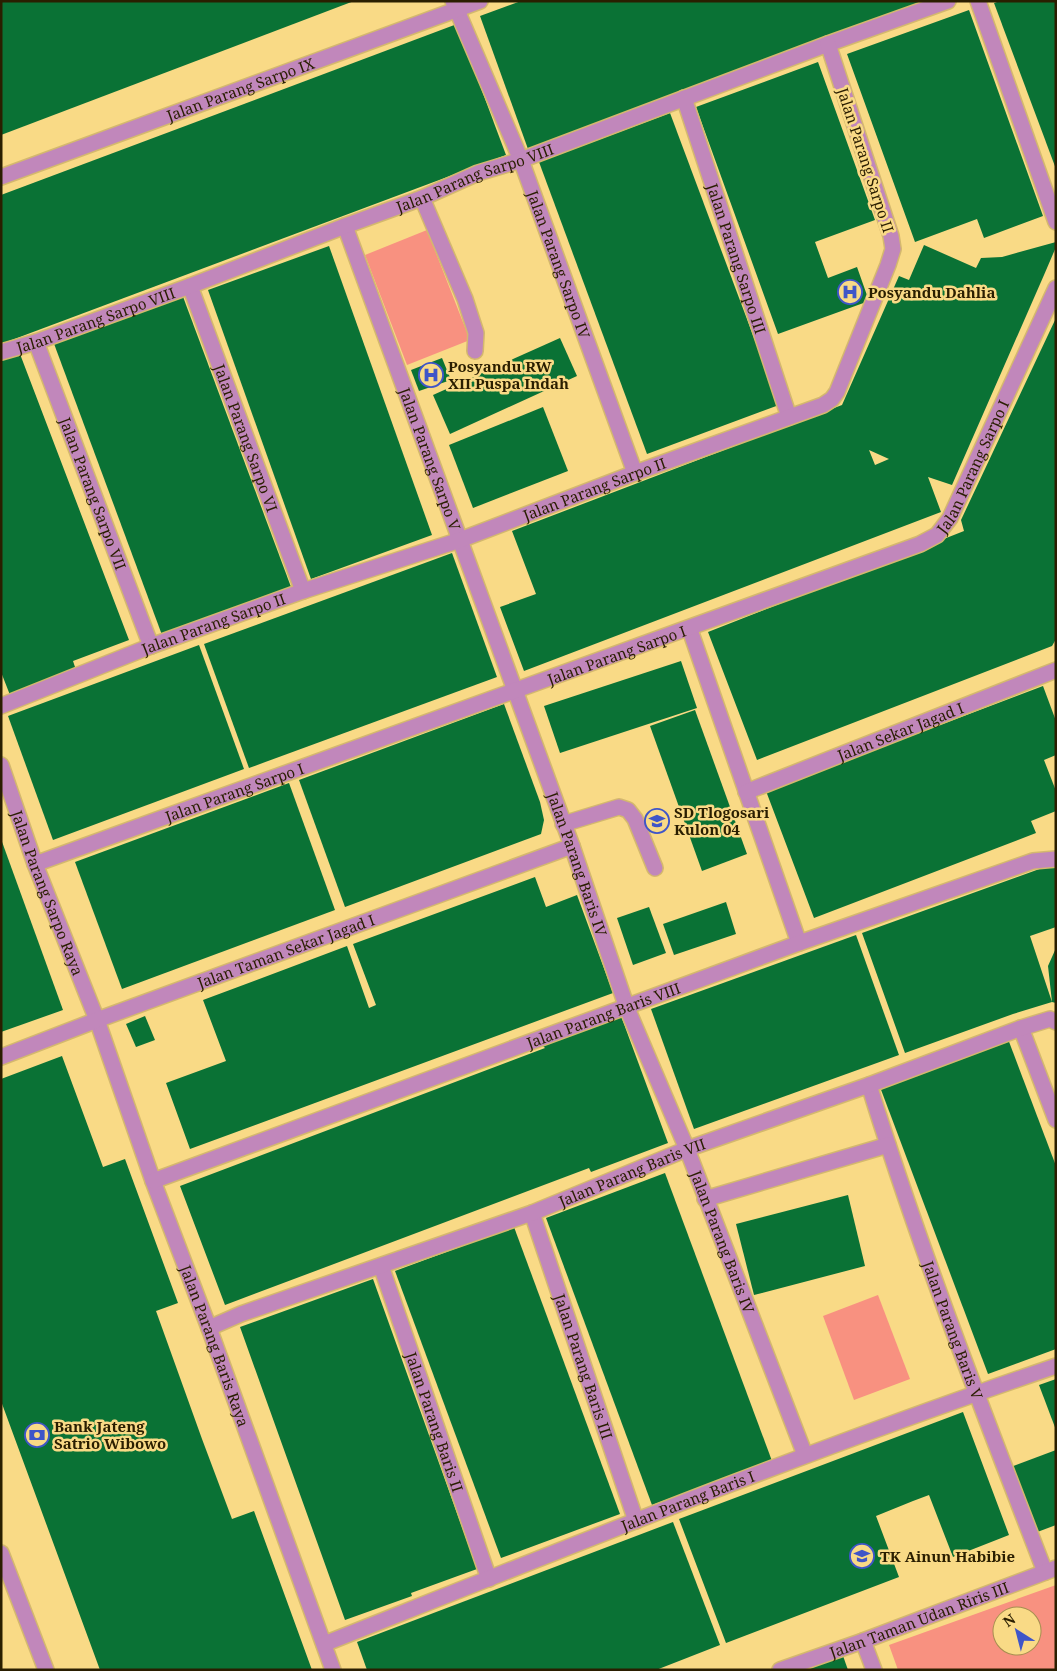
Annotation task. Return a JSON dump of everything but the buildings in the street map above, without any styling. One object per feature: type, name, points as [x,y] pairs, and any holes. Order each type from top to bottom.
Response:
[{"type":"street","name":"Jalan Parang Sarpo IX","points":[[1,177],[455,6],[480,1]]},
{"type":"street","name":"Jalan Parang Sarpo VIII","points":[[1,352],[36,342],[190,286],[422,198],[478,173],[521,160],[828,44],[948,1]]},
{"type":"street","points":[[978,1],[1056,222]]},
{"type":"street","name":"Jalan Parang Sarpo IV","points":[[455,6],[521,160],[635,473]]},
{"type":"street","name":"Jalan Parang Sarpo II","points":[[1,706],[151,646],[303,591],[460,540],[635,473],[823,405],[832,399],[837,392],[893,249],[891,236],[828,44]]},
{"type":"street","name":"Jalan Parang Sarpo III","points":[[684,98],[789,417]]},
{"type":"street","points":[[422,198],[465,299],[476,333],[475,351]]},
{"type":"street","name":"Jalan Parang Sarpo V","points":[[345,226],[514,691]]},
{"type":"street","name":"Jalan Parang Sarpo VI","points":[[190,286],[303,591]]},
{"type":"street","name":"Jalan Parang Sarpo I","points":[[36,864],[514,691],[690,630],[920,544],[936,535],[950,518],[1056,288]]},
{"type":"street","name":"Jalan Parang Sarpo VII","points":[[36,342],[151,646]]},
{"type":"street","points":[[690,630],[799,943]]},
{"type":"street","name":"Jalan Sekar Jagad I","points":[[746,792],[1056,670]]},
{"type":"street","name":"Jalan Parang Baris IV","points":[[514,691],[572,846],[627,1008],[687,1149],[804,1455]]},
{"type":"street","name":"Jalan Parang Sarpo Raya","points":[[1,765],[36,864],[97,1020]]},
{"type":"street","points":[[563,824],[619,808],[628,810],[635,819],[655,868]]},
{"type":"street","name":"Jalan Taman Sekar Jagad I","points":[[1,1057],[572,846]]},
{"type":"street","name":"Jalan Parang Baris VIII","points":[[152,1181],[627,1008],[799,943],[1033,861],[1056,859]]},
{"type":"street","name":"Jalan Parang Baris VII","points":[[210,1328],[241,1314],[532,1213],[687,1149],[869,1085],[1021,1028],[1050,1019],[1056,1022]]},
{"type":"street","name":"Jalan Parang Baris Raya","points":[[97,1020],[152,1181],[210,1328],[334,1670]]},
{"type":"street","points":[[1021,1028],[1056,1120]]},
{"type":"street","name":"Jalan Parang Baris V","points":[[869,1085],[888,1145],[976,1393],[1050,1570]]},
{"type":"street","points":[[705,1199],[888,1145]]},
{"type":"street","name":"Jalan Parang Baris III","points":[[532,1213],[636,1521]]},
{"type":"street","name":"Jalan Parang Baris II","points":[[381,1266],[490,1579]]},
{"type":"street","name":"Jalan Parang Baris I","points":[[324,1644],[804,1455],[1056,1366]]},
{"type":"street","points":[[1,1553],[46,1670]]},
{"type":"street","name":"Jalan Taman Udan Riris III","points":[[780,1670],[863,1641],[1050,1570]]},
{"type":"street","points":[[863,1641],[874,1670]]},
{"type":"shaded area","points":[[427,230],[470,340],[407,365],[365,255]]},
{"type":"shaded area","points":[[878,1295],[910,1379],[854,1400],[823,1316]]},
{"type":"shaded area","points":[[1056,1585],[1056,1670],[898,1670],[889,1645],[992,1608],[992,1656],[1042,1656],[1042,1606],[998,1606]]},
{"type":"place","name":"Posyandu Dahlia","points":[[850,292]]},
{"type":"place","name":"Posyandu RW XII Puspa Indah","points":[[431,375]]},
{"type":"place","name":"SD Tlogosari Kulon 04","points":[[657,821]]},
{"type":"place","name":"Bank Jateng Satrio Wibowo","points":[[37,1435]]},
{"type":"place","name":"TK Ainun Habibie","points":[[862,1556]]}]
